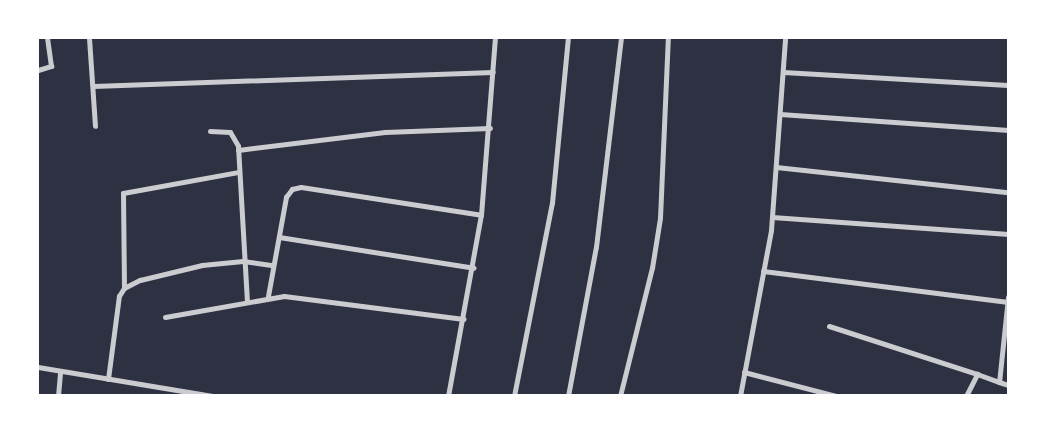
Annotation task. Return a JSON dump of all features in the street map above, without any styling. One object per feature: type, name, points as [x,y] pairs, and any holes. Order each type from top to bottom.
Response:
[{"type":"street","points":[[38,70],[51,66],[47,38]]},
{"type":"street","points":[[89,38],[94,86],[95,126]]},
{"type":"street","points":[[448,396],[474,268],[481,216],[490,128],[495,38]]},
{"type":"street","points":[[514,396],[552,203],[568,38]]},
{"type":"street","points":[[568,396],[596,247],[621,38]]},
{"type":"street","points":[[620,396],[652,268],[660,218],[668,38]]},
{"type":"street","points":[[740,396],[772,216],[785,38]]},
{"type":"street","points":[[94,86],[493,72]]},
{"type":"street","points":[[783,72],[1008,84]]},
{"type":"street","points":[[780,114],[1008,130]]},
{"type":"street","points":[[238,150],[385,132],[490,128]]},
{"type":"street","points":[[210,131],[230,132],[235,136],[238,150],[243,261],[247,301]]},
{"type":"street","points":[[776,167],[1008,192]]},
{"type":"street","points":[[124,288],[122,194],[239,172]]},
{"type":"street","points":[[268,296],[286,197],[292,189],[301,187],[481,216]]},
{"type":"street","points":[[772,216],[1008,234]]},
{"type":"street","points":[[279,237],[474,268]]},
{"type":"street","points":[[108,379],[118,296],[124,288],[140,280],[202,265],[243,261],[274,265]]},
{"type":"street","points":[[763,270],[1008,302]]},
{"type":"street","points":[[165,317],[195,314],[268,296],[464,318]]},
{"type":"street","points":[[999,382],[1008,297]]},
{"type":"street","points":[[829,326],[1008,385]]},
{"type":"street","points":[[38,367],[213,396]]},
{"type":"street","points":[[58,396],[60,371]]},
{"type":"street","points":[[744,372],[836,396]]},
{"type":"street","points":[[966,396],[977,374]]}]
